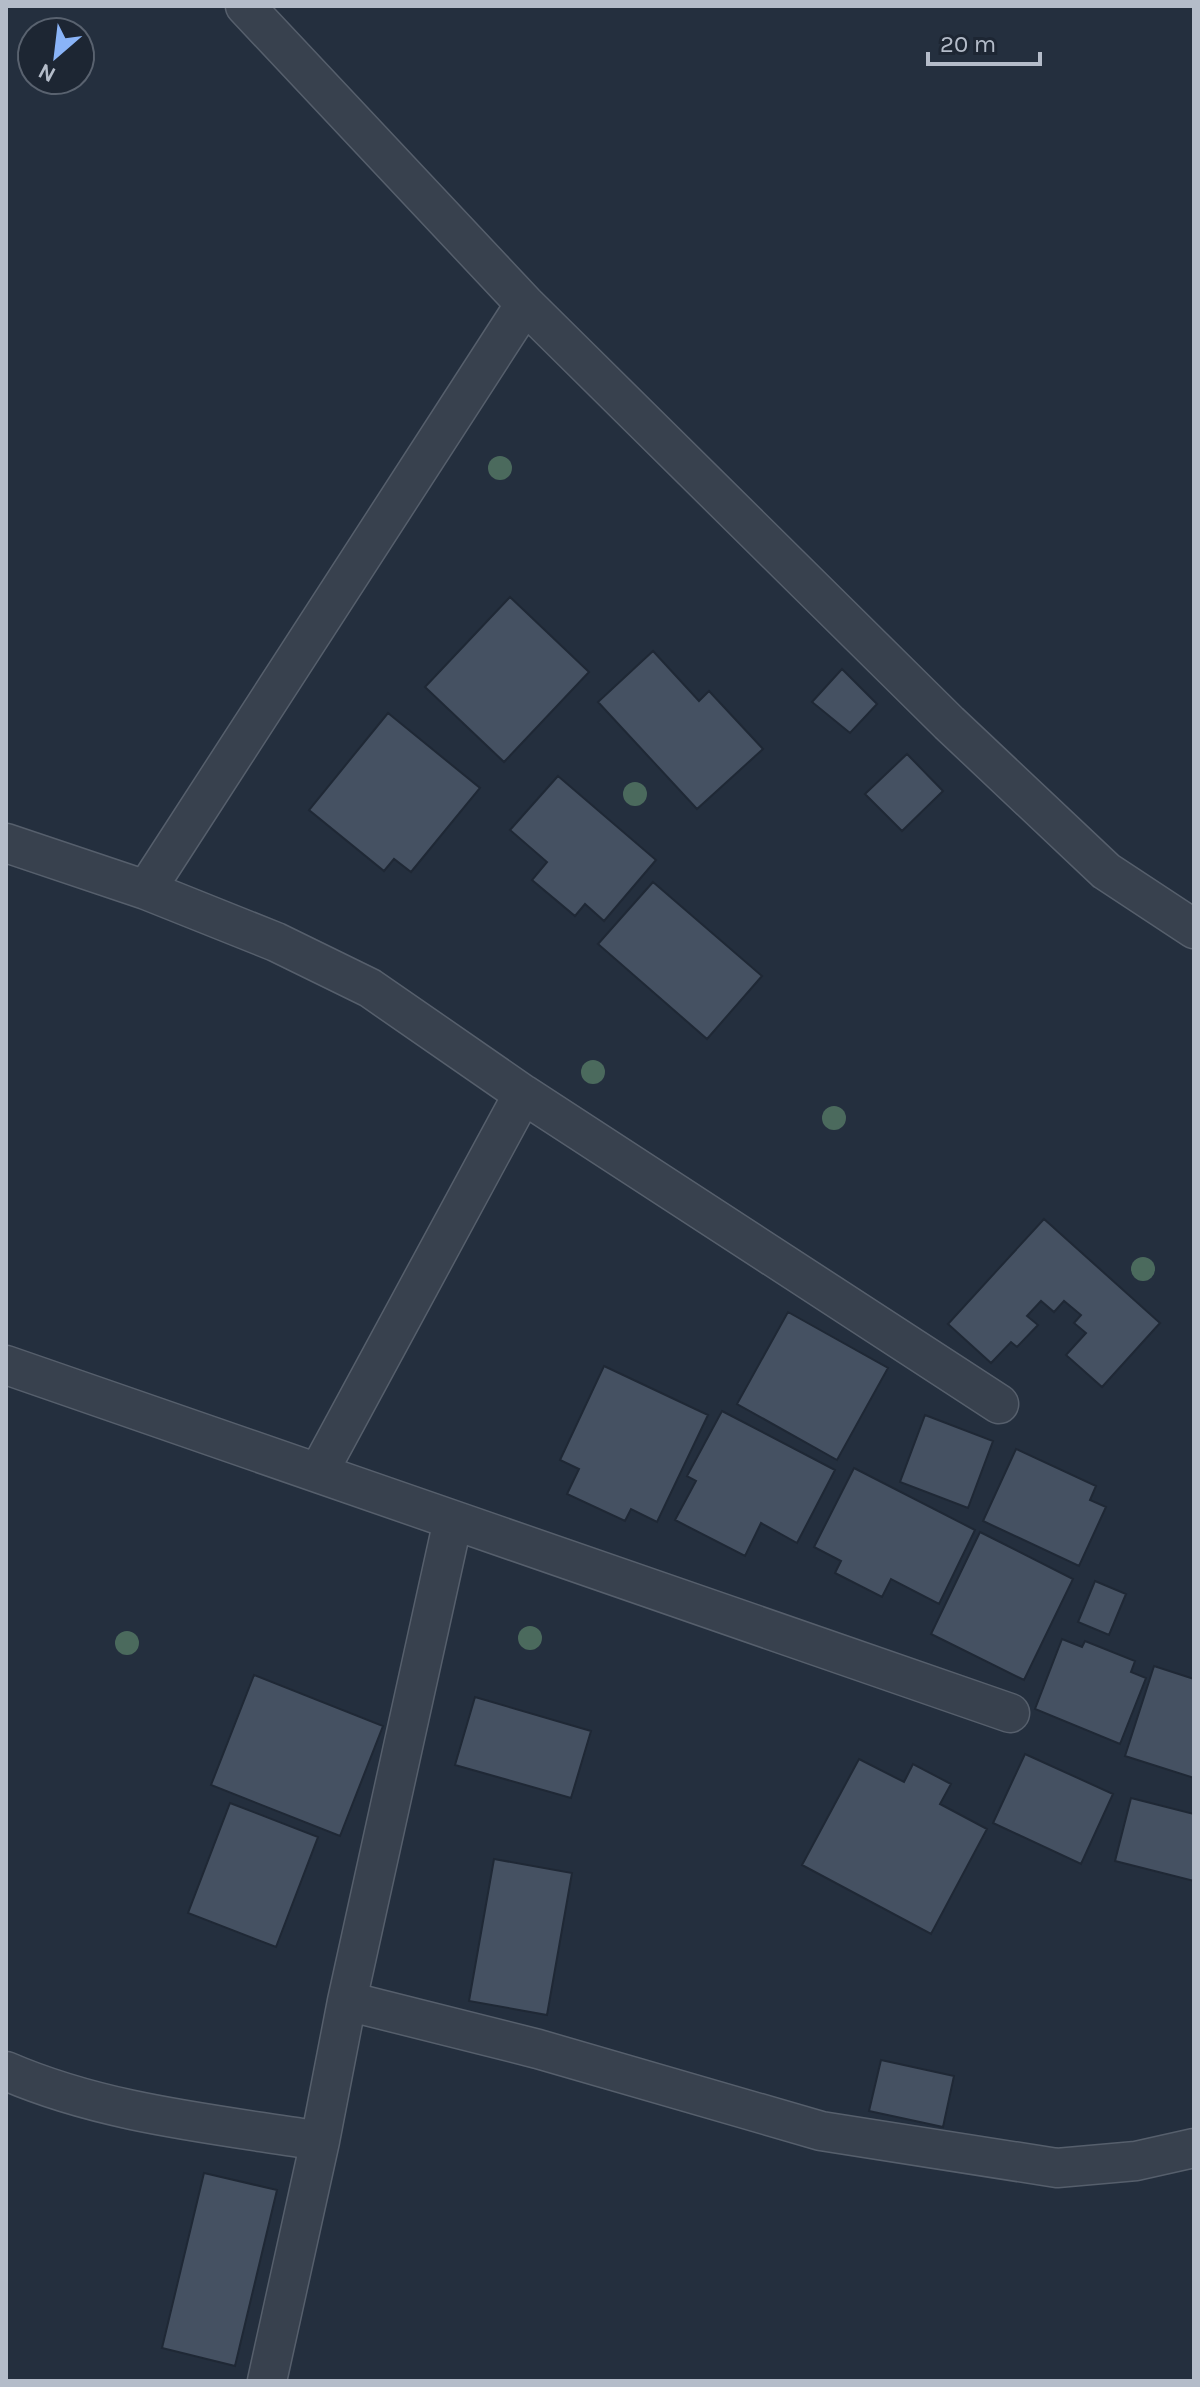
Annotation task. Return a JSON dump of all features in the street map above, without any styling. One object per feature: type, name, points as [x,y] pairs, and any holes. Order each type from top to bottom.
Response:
[{"type":"street","points":[[245,6],[525,304],[949,723],[1106,871],[1194,929]]},
{"type":"street","points":[[146,890],[525,304]]},
{"type":"street","points":[[6,843],[146,890],[276,942],[370,988],[523,1094],[999,1404]]},
{"type":"street","points":[[318,1473],[523,1094]]},
{"type":"street","points":[[6,1365],[1010,1713]]},
{"type":"street","points":[[267,2381],[453,1520]]},
{"type":"street","points":[[347,2001],[538,2049],[821,2131],[1057,2168],[1136,2161],[1194,2148]]},
{"type":"street","points":[[6,2071],[97,2102],[179,2119],[320,2141]]},
{"type":"building","points":[[510,597],[589,672],[504,762],[425,687]]},
{"type":"building","points":[[653,651],[699,701],[709,691],[763,749],[697,809],[598,702]]},
{"type":"building","points":[[842,669],[877,704],[850,733],[812,702]]},
{"type":"building","points":[[388,713],[480,788],[411,872],[394,859],[384,871],[309,810]]},
{"type":"building","points":[[907,754],[943,791],[902,831],[865,794]]},
{"type":"building","points":[[558,776],[656,860],[604,921],[585,904],[575,916],[532,880],[547,862],[510,830]]},
{"type":"building","points":[[653,882],[762,976],[707,1039],[598,944]]},
{"type":"building","points":[[1044,1219],[1160,1323],[1102,1387],[1066,1355],[1086,1333],[1074,1323],[1081,1315],[1064,1301],[1054,1312],[1041,1301],[1027,1316],[1038,1325],[1017,1347],[1011,1342],[991,1363],[948,1324]]},
{"type":"building","points":[[788,1312],[888,1368],[837,1460],[737,1404]]},
{"type":"building","points":[[604,1366],[708,1415],[657,1522],[631,1509],[625,1521],[567,1494],[579,1469],[560,1460]]},
{"type":"building","points":[[722,1411],[835,1470],[797,1543],[761,1523],[745,1556],[675,1520],[696,1481],[687,1476]]},
{"type":"building","points":[[925,1415],[993,1441],[968,1508],[900,1482]]},
{"type":"building","points":[[1016,1449],[1096,1486],[1090,1500],[1106,1507],[1079,1566],[983,1521]]},
{"type":"building","points":[[854,1468],[975,1530],[939,1604],[891,1579],[882,1597],[835,1573],[841,1561],[814,1547]]},
{"type":"building","points":[[980,1532],[1073,1579],[1024,1680],[931,1634]]},
{"type":"building","points":[[1095,1581],[1126,1594],[1109,1635],[1078,1622]]},
{"type":"building","points":[[1062,1639],[1082,1647],[1085,1641],[1135,1661],[1131,1672],[1146,1678],[1120,1744],[1035,1709]]},
{"type":"building","points":[[1154,1666],[1194,1679],[1194,1778],[1125,1756]]},
{"type":"building","points":[[254,1675],[383,1726],[340,1836],[211,1785]]},
{"type":"building","points":[[475,1697],[591,1731],[571,1798],[455,1765]]},
{"type":"building","points":[[1025,1754],[1113,1794],[1081,1864],[993,1823]]},
{"type":"building","points":[[859,1759],[904,1782],[913,1764],[951,1784],[940,1804],[987,1829],[931,1934],[802,1865]]},
{"type":"building","points":[[1131,1798],[1194,1814],[1194,1881],[1115,1861]]},
{"type":"building","points":[[230,1803],[318,1837],[276,1947],[188,1913]]},
{"type":"building","points":[[494,1859],[572,1873],[547,2015],[469,2001]]},
{"type":"building","points":[[881,2060],[954,2076],[943,2127],[869,2111]]},
{"type":"building","points":[[204,2173],[277,2190],[235,2366],[162,2348]]}]
